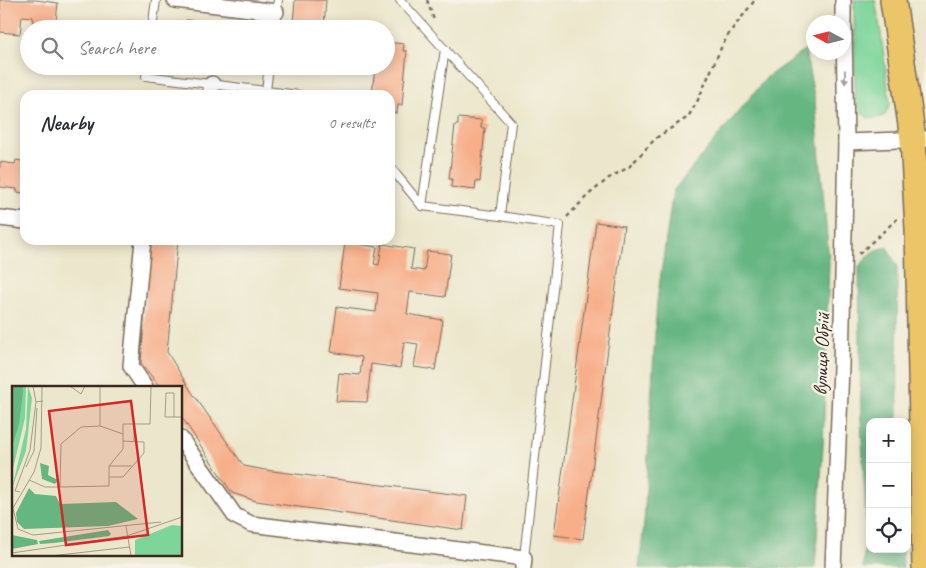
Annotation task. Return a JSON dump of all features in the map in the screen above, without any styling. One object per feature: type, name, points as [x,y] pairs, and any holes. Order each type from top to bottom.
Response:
[{"type":"highway","points":[[893,0],[920,139],[918,229],[925,568]]},
{"type":"street","points":[[174,0],[277,6]]},
{"type":"street","points":[[843,0],[843,15]]},
{"type":"street","name":"вулиця Обрій","points":[[833,568],[841,367],[846,142],[845,60]]},
{"type":"street","points":[[846,142],[920,139]]},
{"type":"street","points":[[0,218],[20,220]]},
{"type":"street","points":[[143,245],[131,366],[144,386]]},
{"type":"street","points":[[182,439],[235,516],[251,524],[524,563]]},
{"type":"lane","points":[[153,20],[156,0]]},
{"type":"lane","points":[[400,0],[511,123],[500,216]]},
{"type":"lane","points":[[275,20],[277,6]]},
{"type":"lane","points":[[422,206],[445,49]]},
{"type":"lane","points":[[146,75],[211,90]]},
{"type":"lane","points":[[266,90],[268,75]]},
{"type":"lane","points":[[395,173],[422,206],[560,225],[524,563]]},
{"type":"path","points":[[560,225],[588,195],[609,178],[629,167],[656,138],[688,117],[730,32],[755,0]]},
{"type":"green space","points":[[854,0],[875,0],[890,104],[885,115],[879,118],[873,119],[865,116],[859,108],[855,97]]},
{"type":"green space","points":[[805,50],[815,101],[829,261],[823,447],[815,568],[639,568],[644,524],[657,301],[673,191],[767,77]]},
{"type":"green space","points":[[887,247],[897,266],[898,418],[866,418],[866,521],[861,419],[859,266],[874,251]]},
{"type":"green space","points":[[866,521],[866,553],[902,553],[903,568],[863,568]]},
{"type":"building","points":[[0,0],[36,0],[58,3],[56,20],[33,20],[33,17],[22,16],[20,20],[20,34],[0,32]]},
{"type":"building","points":[[295,0],[326,0],[324,20],[293,20]]},
{"type":"building","points":[[395,43],[404,44],[403,51],[407,51],[402,105],[398,105],[397,113],[395,113],[395,90],[373,90],[374,75],[395,75]]},
{"type":"building","points":[[458,118],[482,120],[481,128],[485,128],[480,182],[476,181],[475,190],[451,187],[452,179],[449,179],[455,125],[458,125]]},
{"type":"building","points":[[16,160],[20,161],[20,192],[17,192],[17,189],[0,187],[0,162],[15,164]]},
{"type":"building","points":[[596,222],[624,226],[583,539],[554,535]]},
{"type":"building","points":[[150,245],[178,245],[167,352],[191,391],[244,466],[467,496],[463,530],[256,501],[232,493],[182,418],[182,386],[159,386],[141,363]]},
{"type":"building","points":[[345,245],[377,247],[374,264],[379,265],[382,245],[414,249],[411,269],[424,271],[427,251],[451,254],[445,297],[410,292],[407,314],[443,320],[435,370],[414,367],[418,344],[404,342],[400,368],[371,364],[367,402],[336,401],[339,373],[360,375],[362,357],[331,352],[337,307],[376,312],[378,293],[339,288]]}]
